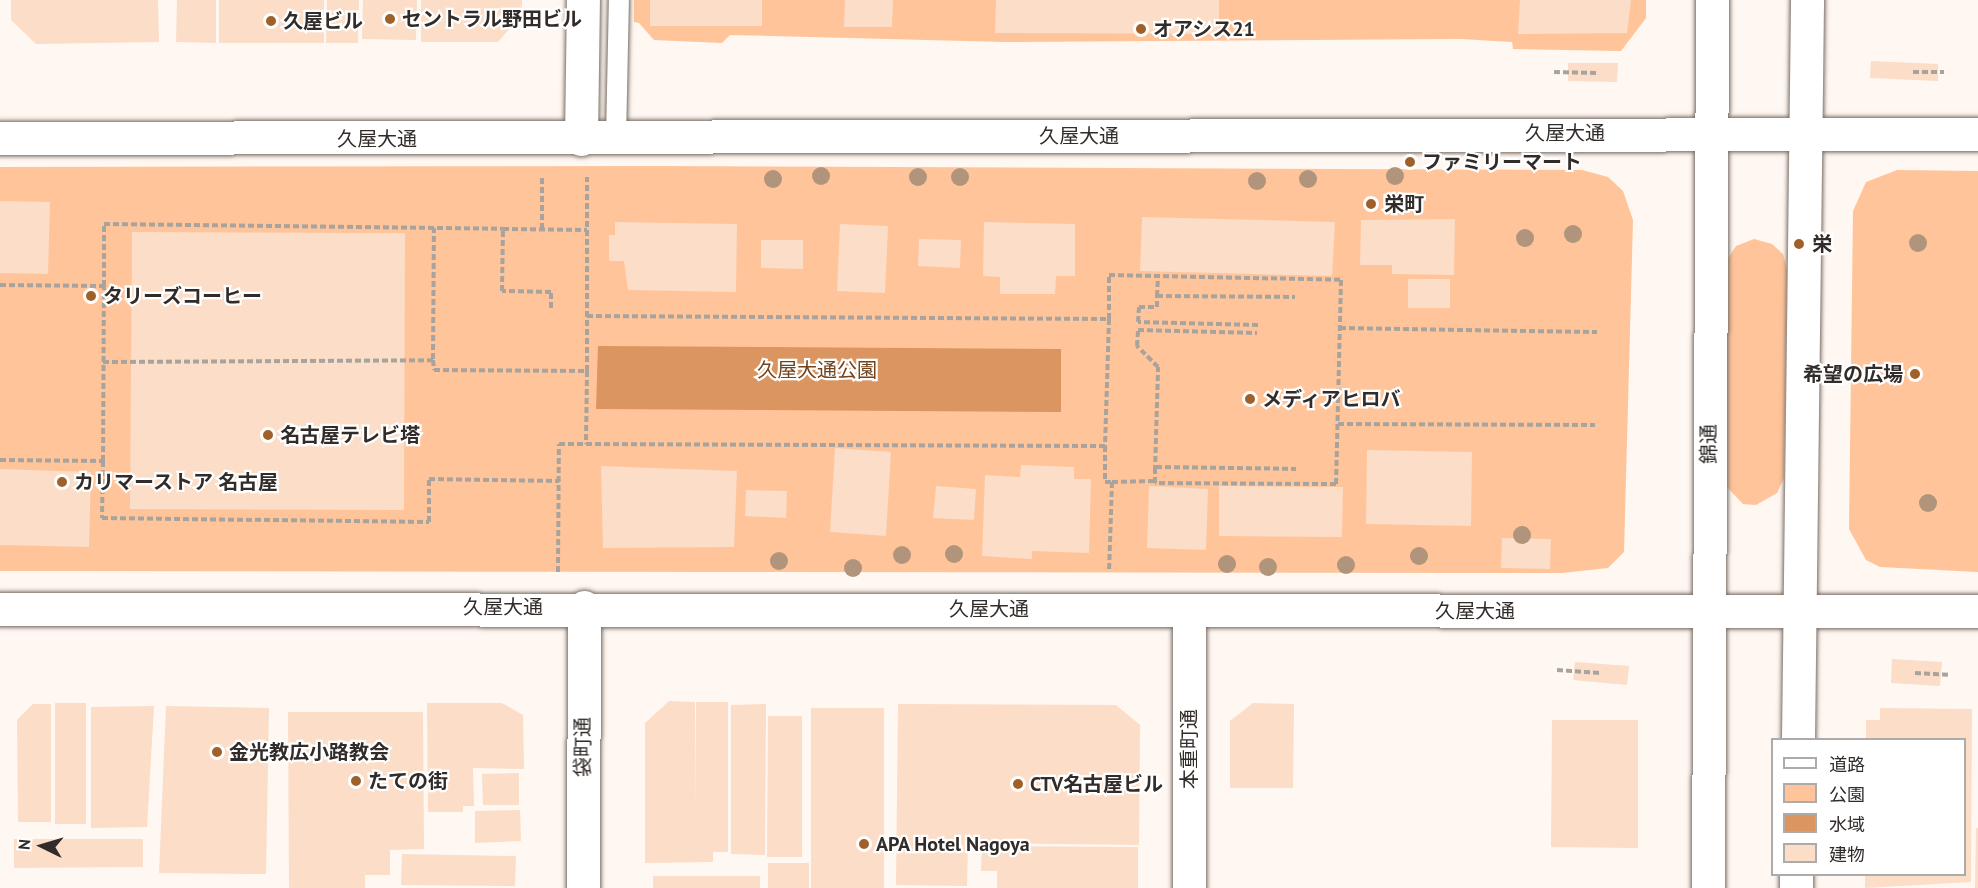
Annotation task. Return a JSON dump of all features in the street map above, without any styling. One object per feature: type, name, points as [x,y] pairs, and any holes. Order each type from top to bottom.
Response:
[{"type":"street","points":[[581,139],[583,0]]},
{"type":"street","name":"錦通","points":[[1708,888],[1709,133],[1712,0]]},
{"type":"street","points":[[1798,738],[1807,0]]},
{"type":"street","name":"久屋大通","points":[[0,138],[615,139],[1709,133],[1978,134]]},
{"type":"street","name":"久屋大通","points":[[0,609],[584,607],[1801,613],[1978,611]]},
{"type":"street","name":"袋町通","points":[[583,888],[584,607]]},
{"type":"street","name":"本重町通","points":[[1189,611],[1189,888]]},
{"type":"lane","points":[[615,139],[619,0]]},
{"type":"path","points":[[1554,72],[1597,73]]},
{"type":"path","points":[[1913,72],[1944,72]]},
{"type":"path","points":[[542,229],[543,177]]},
{"type":"path","points":[[586,444],[587,177]]},
{"type":"path","points":[[559,481],[429,479],[429,522],[102,518],[104,224],[587,230]]},
{"type":"path","points":[[434,228],[434,370],[587,371]]},
{"type":"path","points":[[503,229],[502,291],[551,292],[551,308]]},
{"type":"path","points":[[1109,275],[1341,280],[1336,484],[1105,482],[1108,319],[1109,275]]},
{"type":"path","points":[[1155,483],[1158,367],[1137,346],[1139,307],[1157,307],[1158,276]]},
{"type":"path","points":[[0,285],[104,286]]},
{"type":"path","points":[[1158,296],[1296,297]]},
{"type":"path","points":[[587,316],[1108,319]]},
{"type":"path","points":[[1138,322],[1258,325]]},
{"type":"path","points":[[1340,328],[1597,332]]},
{"type":"path","points":[[1138,330],[1257,333]]},
{"type":"path","points":[[103,362],[433,360]]},
{"type":"path","points":[[1338,424],[1595,425]]},
{"type":"path","points":[[558,572],[560,444],[1105,446]]},
{"type":"path","points":[[0,460],[103,461]]},
{"type":"path","points":[[1155,469],[1296,469]]},
{"type":"path","points":[[1109,572],[1112,482]]},
{"type":"path","points":[[1557,670],[1600,673]]},
{"type":"path","points":[[1915,673],[1948,675]]},
{"type":"green space","name":"オアシス21","points":[[634,0],[1646,0],[1646,18],[1621,51],[1513,49],[1512,42],[1461,39],[1004,42],[730,35],[722,43],[654,40],[639,23],[634,22]]},
{"type":"green space","name":"久屋大通公園","points":[[657,166],[1582,170],[1608,177],[1623,191],[1633,220],[1624,552],[1608,568],[1562,573],[0,571],[0,167]]},
{"type":"green space","name":"希望の広場","points":[[1897,170],[1978,171],[1978,572],[1880,567],[1866,560],[1849,529],[1853,211],[1866,182]]},
{"type":"green space","points":[[1754,239],[1772,244],[1783,254],[1787,268],[1784,478],[1777,493],[1756,505],[1743,504],[1726,486],[1727,260],[1736,246]]},
{"type":"water","points":[[598,346],[1061,349],[1061,412],[596,409]]},
{"type":"building","points":[[11,0],[158,0],[159,42],[36,44],[11,20]]},
{"type":"building","points":[[177,0],[216,0],[216,43],[176,42]]},
{"type":"building","name":"久屋ビル","points":[[219,0],[324,0],[324,43],[219,43]]},
{"type":"building","points":[[327,0],[359,0],[358,43],[326,43]]},
{"type":"building","name":"セントラル野田ビル","points":[[363,0],[417,0],[416,40],[362,39]]},
{"type":"building","points":[[421,0],[522,0],[522,14],[498,42],[421,42]]},
{"type":"building","points":[[650,0],[762,0],[762,26],[650,26]]},
{"type":"building","points":[[845,0],[893,0],[892,27],[844,27]]},
{"type":"building","points":[[996,0],[1219,0],[1219,34],[995,33]]},
{"type":"building","points":[[1520,0],[1631,0],[1627,33],[1518,34]]},
{"type":"building","points":[[1871,61],[1938,64],[1938,81],[1870,78]]},
{"type":"building","points":[[1568,63],[1618,63],[1617,82],[1568,81]]},
{"type":"building","points":[[0,201],[50,202],[48,274],[0,273]]},
{"type":"building","points":[[1142,217],[1335,222],[1332,276],[1140,271]]},
{"type":"building","points":[[1455,219],[1454,275],[1392,274],[1392,265],[1360,265],[1361,220]]},
{"type":"building","points":[[615,222],[737,224],[736,292],[628,290],[624,261],[609,261],[609,235],[615,235]]},
{"type":"building","points":[[984,222],[1075,224],[1075,276],[1056,276],[1055,294],[1000,294],[1000,277],[983,276]]},
{"type":"building","points":[[840,224],[888,226],[885,293],[837,291]]},
{"type":"building","name":"名古屋テレビ塔","points":[[132,232],[405,233],[404,510],[130,509]]},
{"type":"building","points":[[919,239],[961,240],[960,268],[918,266]]},
{"type":"building","points":[[761,240],[803,240],[803,269],[761,268]]},
{"type":"building","points":[[1408,279],[1450,279],[1450,308],[1408,308]]},
{"type":"building","points":[[835,448],[891,452],[886,536],[830,532]]},
{"type":"building","points":[[1367,450],[1472,452],[1471,526],[1366,524]]},
{"type":"building","points":[[1021,465],[1074,467],[1074,479],[1091,479],[1089,553],[1032,551],[1032,559],[982,556],[985,475],[1020,477]]},
{"type":"building","points":[[601,466],[737,471],[734,547],[603,548]]},
{"type":"building","points":[[0,469],[91,472],[89,547],[0,545]]},
{"type":"building","points":[[936,486],[976,489],[974,520],[933,518]]},
{"type":"building","points":[[1149,486],[1208,489],[1206,550],[1147,548]]},
{"type":"building","points":[[1219,486],[1343,487],[1342,537],[1219,536]]},
{"type":"building","points":[[746,490],[787,491],[786,518],[745,516]]},
{"type":"building","points":[[1502,538],[1551,539],[1550,569],[1501,568]]},
{"type":"building","points":[[1892,659],[1942,662],[1940,686],[1891,683]]},
{"type":"building","points":[[1575,662],[1629,666],[1627,685],[1573,680]]},
{"type":"building","points":[[669,701],[695,702],[695,814],[696,702],[728,702],[728,852],[713,852],[713,862],[645,863],[645,723]]},
{"type":"building","points":[[55,703],[86,703],[86,824],[55,824]]},
{"type":"building","points":[[427,703],[502,703],[523,715],[524,769],[473,768],[474,806],[463,806],[463,812],[428,812]]},
{"type":"building","points":[[1253,703],[1294,704],[1293,788],[1230,788],[1230,721]]},
{"type":"building","points":[[33,704],[51,704],[51,822],[18,822],[17,720]]},
{"type":"building","points":[[766,704],[765,855],[731,854],[731,705]]},
{"type":"building","name":"CTV名古屋ビル","points":[[898,704],[1116,705],[1140,725],[1139,845],[968,843],[967,886],[896,885]]},
{"type":"building","points":[[154,706],[147,827],[91,828],[91,707]]},
{"type":"building","name":"金光教広小路教会","points":[[166,706],[269,708],[266,874],[159,873]]},
{"type":"building","points":[[811,708],[884,708],[884,888],[811,888]]},
{"type":"building","points":[[1880,708],[1972,709],[1971,882],[1865,888],[1865,876],[1966,876],[1966,738],[1866,738],[1866,720],[1880,720]]},
{"type":"building","name":"たての街","points":[[288,712],[423,712],[424,849],[390,850],[390,875],[365,875],[365,888],[289,888]]},
{"type":"building","points":[[768,716],[802,716],[802,857],[767,857]]},
{"type":"building","points":[[1552,720],[1638,720],[1638,848],[1551,847]]},
{"type":"building","points":[[519,773],[519,805],[483,805],[482,774]]},
{"type":"building","points":[[520,810],[521,841],[475,843],[475,811]]},
{"type":"building","points":[[1976,828],[1978,828],[1978,888],[1975,888]]},
{"type":"building","points":[[14,839],[143,839],[143,867],[14,868]]},
{"type":"building","points":[[982,846],[1138,847],[1138,888],[997,888],[997,871],[981,871]]},
{"type":"building","points":[[402,854],[516,856],[515,886],[401,885]]},
{"type":"building","points":[[768,863],[809,863],[809,888],[768,888]]},
{"type":"building","points":[[653,876],[760,876],[760,888],[653,888]]},
{"type":"place","name":"セントラル野田ビル","points":[[390,19]]},
{"type":"place","name":"久屋ビル","points":[[271,21]]},
{"type":"place","name":"オアシス21","points":[[1141,29]]},
{"type":"place","name":"ファミリーマート","points":[[1410,162]]},
{"type":"place","name":"栄町","points":[[1371,204]]},
{"type":"place","name":"栄","points":[[1799,244]]},
{"type":"place","name":"タリーズコーヒー","points":[[91,296]]},
{"type":"place","name":"希望の広場","points":[[1915,374]]},
{"type":"place","name":"メディアヒロバ","points":[[1250,399]]},
{"type":"place","name":"名古屋テレビ塔","points":[[268,435]]},
{"type":"place","name":"カリマーストア 名古屋","points":[[62,482]]},
{"type":"place","name":"金光教広小路教会","points":[[217,752]]},
{"type":"place","name":"たての街","points":[[356,781]]},
{"type":"place","name":"CTV名古屋ビル","points":[[1018,784]]},
{"type":"place","name":"APA Hotel Nagoya","points":[[864,844]]}]
